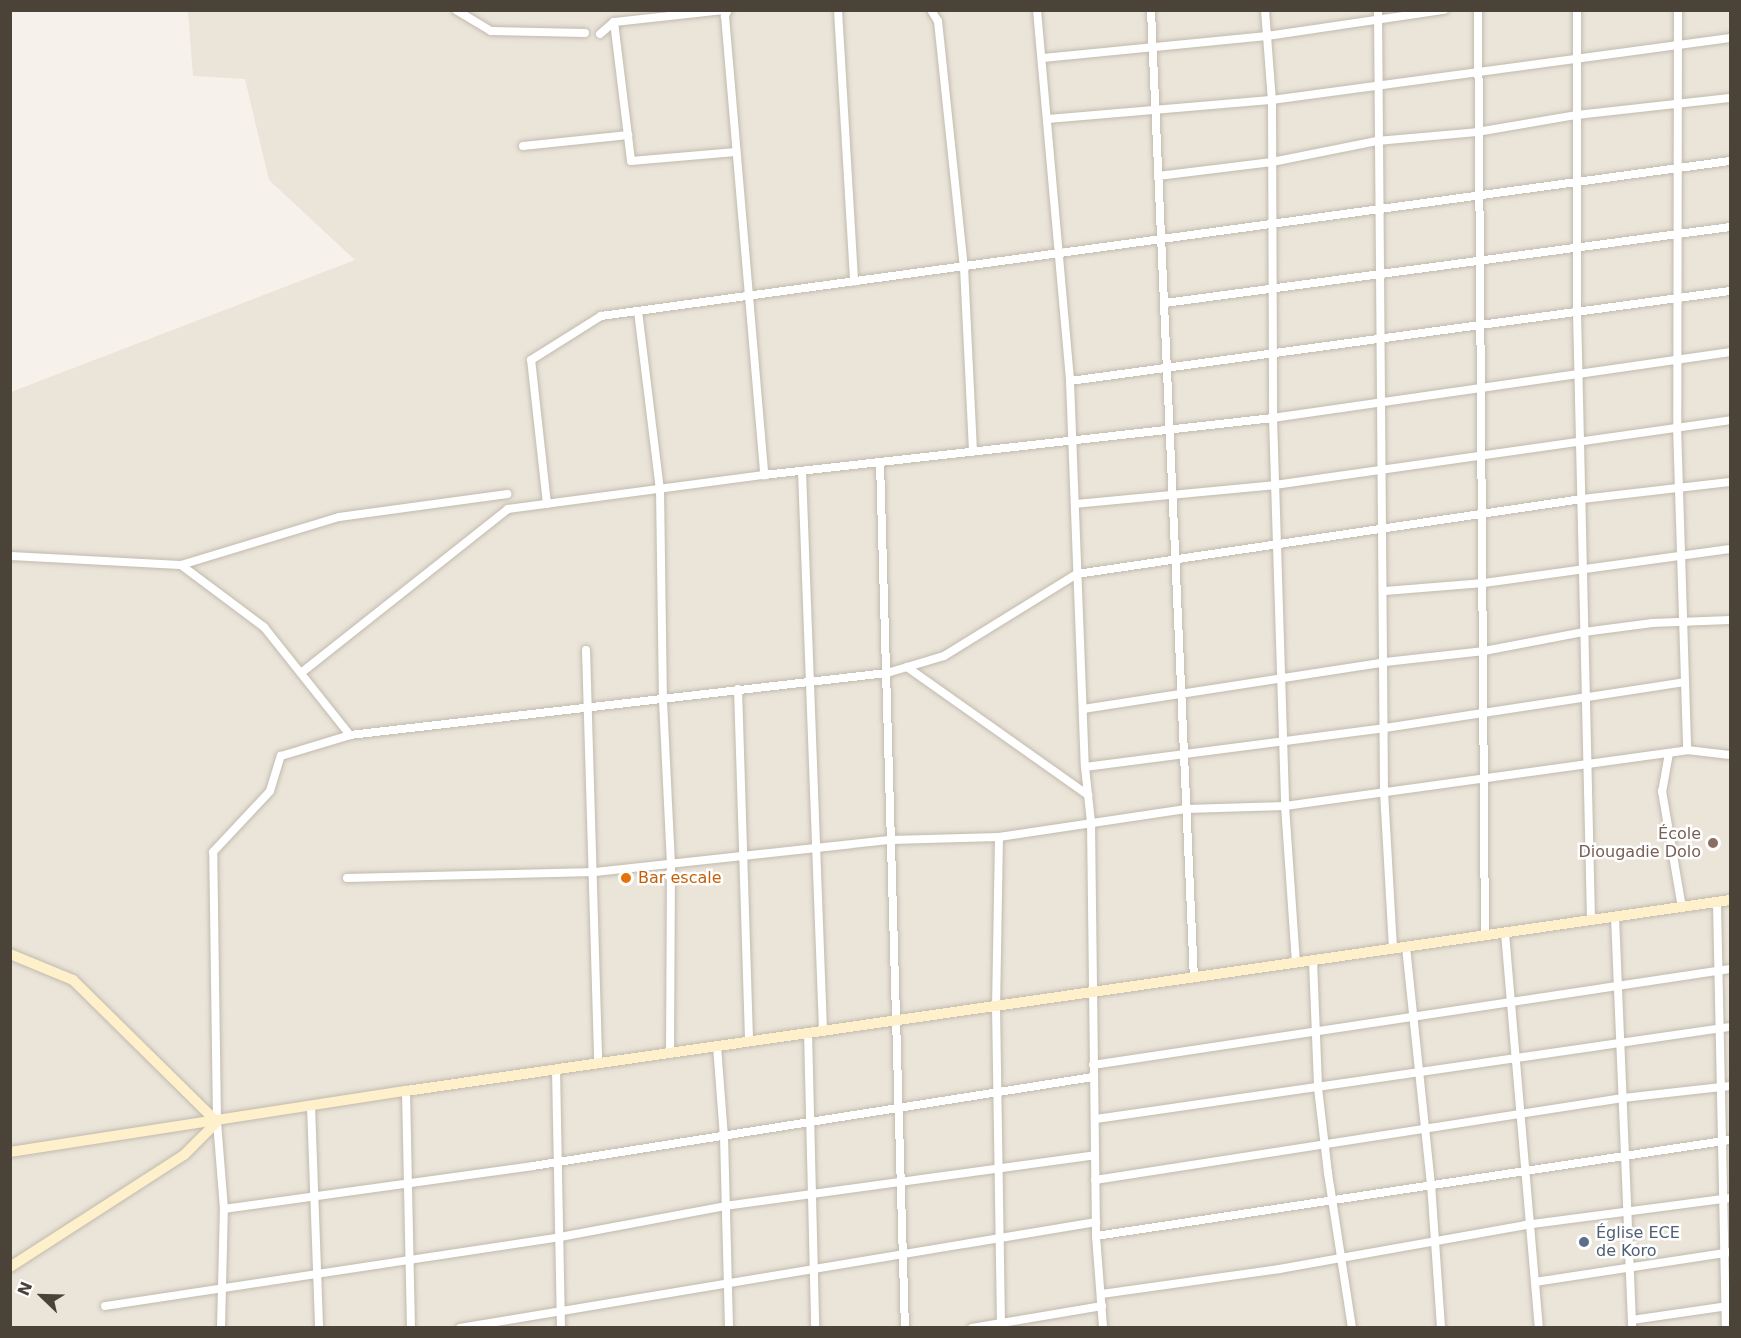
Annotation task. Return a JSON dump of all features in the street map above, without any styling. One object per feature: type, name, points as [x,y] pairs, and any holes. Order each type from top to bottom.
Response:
[{"type":"street","points":[[456,10],[491,31],[585,33]]},
{"type":"street","points":[[600,34],[614,22],[724,10]]},
{"type":"street","points":[[729,10],[725,16],[764,475]]},
{"type":"street","points":[[838,10],[854,282]]},
{"type":"street","points":[[932,10],[938,21],[964,267],[973,452]]},
{"type":"street","points":[[1037,10],[1049,119],[1070,381],[1085,767],[1090,822],[1096,1236],[1103,1328]]},
{"type":"street","points":[[1150,10],[1172,430],[1194,978]]},
{"type":"street","points":[[1265,10],[1272,100],[1271,352],[1279,546],[1285,806],[1296,963]]},
{"type":"street","points":[[1378,10],[1378,336],[1385,591],[1384,792],[1393,949]]},
{"type":"street","points":[[1043,58],[1152,50],[1444,10]]},
{"type":"street","points":[[1478,10],[1476,70],[1479,324],[1484,390],[1485,936]]},
{"type":"street","points":[[1577,10],[1577,312],[1591,921]]},
{"type":"street","points":[[1678,10],[1680,358],[1677,426],[1687,750]]},
{"type":"street","points":[[614,22],[631,161],[736,152]]},
{"type":"street","points":[[1049,119],[1272,100],[1476,70],[1731,38]]},
{"type":"street","points":[[1158,176],[1272,162],[1377,141],[1477,132],[1576,115],[1677,106],[1731,98]]},
{"type":"street","points":[[523,146],[628,135]]},
{"type":"street","points":[[547,504],[531,360],[601,316],[1161,242],[1378,208],[1578,185],[1731,161]]},
{"type":"street","points":[[1165,303],[1479,258],[1731,227]]},
{"type":"street","points":[[1070,381],[1378,336],[1731,291]]},
{"type":"street","points":[[638,311],[660,489],[663,701],[671,864],[670,1053]]},
{"type":"street","points":[[301,673],[508,509],[764,475],[1273,418],[1484,390],[1579,372],[1731,352]]},
{"type":"street","points":[[1075,504],[1275,484],[1731,420]]},
{"type":"street","points":[[880,462],[896,1108],[905,1328]]},
{"type":"street","points":[[802,471],[823,1030]]},
{"type":"street","points":[[221,1328],[224,1209],[217,1122],[213,852],[270,791],[281,756],[350,735],[588,706],[663,701],[738,689],[887,673],[944,656],[1077,574],[1279,546],[1384,528],[1484,516],[1582,499],[1731,482]]},
{"type":"street","points":[[10,556],[182,565],[339,517],[507,494]]},
{"type":"street","points":[[1385,591],[1484,583],[1731,549]]},
{"type":"street","points":[[182,565],[264,627],[350,735]]},
{"type":"street","points":[[1083,709],[1385,662],[1484,651],[1584,632],[1682,621],[1731,620]]},
{"type":"street","points":[[586,650],[595,872],[598,1063]]},
{"type":"street","points":[[907,667],[1088,795]]},
{"type":"street","points":[[1085,767],[1385,728],[1684,682]]},
{"type":"street","points":[[738,689],[749,1041]]},
{"type":"street","points":[[347,878],[595,872],[891,840],[999,837],[1186,809],[1285,806],[1687,750],[1731,755]]},
{"type":"street","points":[[1669,753],[1662,791],[1682,908]]},
{"type":"street","points":[[999,837],[996,1006],[1000,1325]]},
{"type":"street","points":[[10,1152],[808,1032],[1731,900]]},
{"type":"street","points":[[1717,903],[1716,971],[1721,1088],[1727,1141],[1728,1306],[1726,1328]]},
{"type":"street","points":[[1615,917],[1632,1324],[1728,1306]]},
{"type":"street","points":[[1505,933],[1528,1169],[1539,1328]]},
{"type":"street","points":[[1406,947],[1431,1184],[1441,1328]]},
{"type":"street","points":[[10,954],[73,980],[217,1122]]},
{"type":"street","points":[[1313,961],[1318,1088],[1332,1200],[1343,1258],[1352,1328]]},
{"type":"street","points":[[1093,1065],[1316,1034],[1412,1015],[1731,969]]},
{"type":"street","points":[[1096,1119],[1731,1028]]},
{"type":"street","points":[[808,1032],[815,1328]]},
{"type":"street","points":[[717,1046],[724,1136],[729,1328]]},
{"type":"street","points":[[556,1069],[561,1328]]},
{"type":"street","points":[[224,1209],[409,1181],[558,1162],[1093,1077]]},
{"type":"street","points":[[1095,1180],[1325,1147],[1623,1098],[1731,1086]]},
{"type":"street","points":[[406,1091],[411,1328]]},
{"type":"street","points":[[311,1106],[319,1328]]},
{"type":"street","points":[[10,1268],[184,1155],[217,1122]]},
{"type":"street","points":[[1096,1236],[1625,1154],[1727,1141]]},
{"type":"street","points":[[105,1306],[221,1291],[411,1258],[560,1237],[726,1206],[1095,1155]]},
{"type":"street","points":[[1102,1294],[1343,1258],[1627,1210],[1727,1198]]},
{"type":"street","points":[[460,1328],[999,1241],[1096,1222]]},
{"type":"street","points":[[1535,1282],[1728,1252]]},
{"type":"street","points":[[972,1328],[1102,1306]]},
{"type":"shaded area","points":[[1730,11],[1730,1327],[11,1328],[11,392],[355,260],[269,180],[245,79],[193,76],[188,12]]},
{"type":"place","name":"École Diougadie Dolo","points":[[1713,843]]},
{"type":"place","name":"Bar escale","points":[[626,878]]},
{"type":"place","name":"Église ECE de Koro","points":[[1584,1242]]}]
